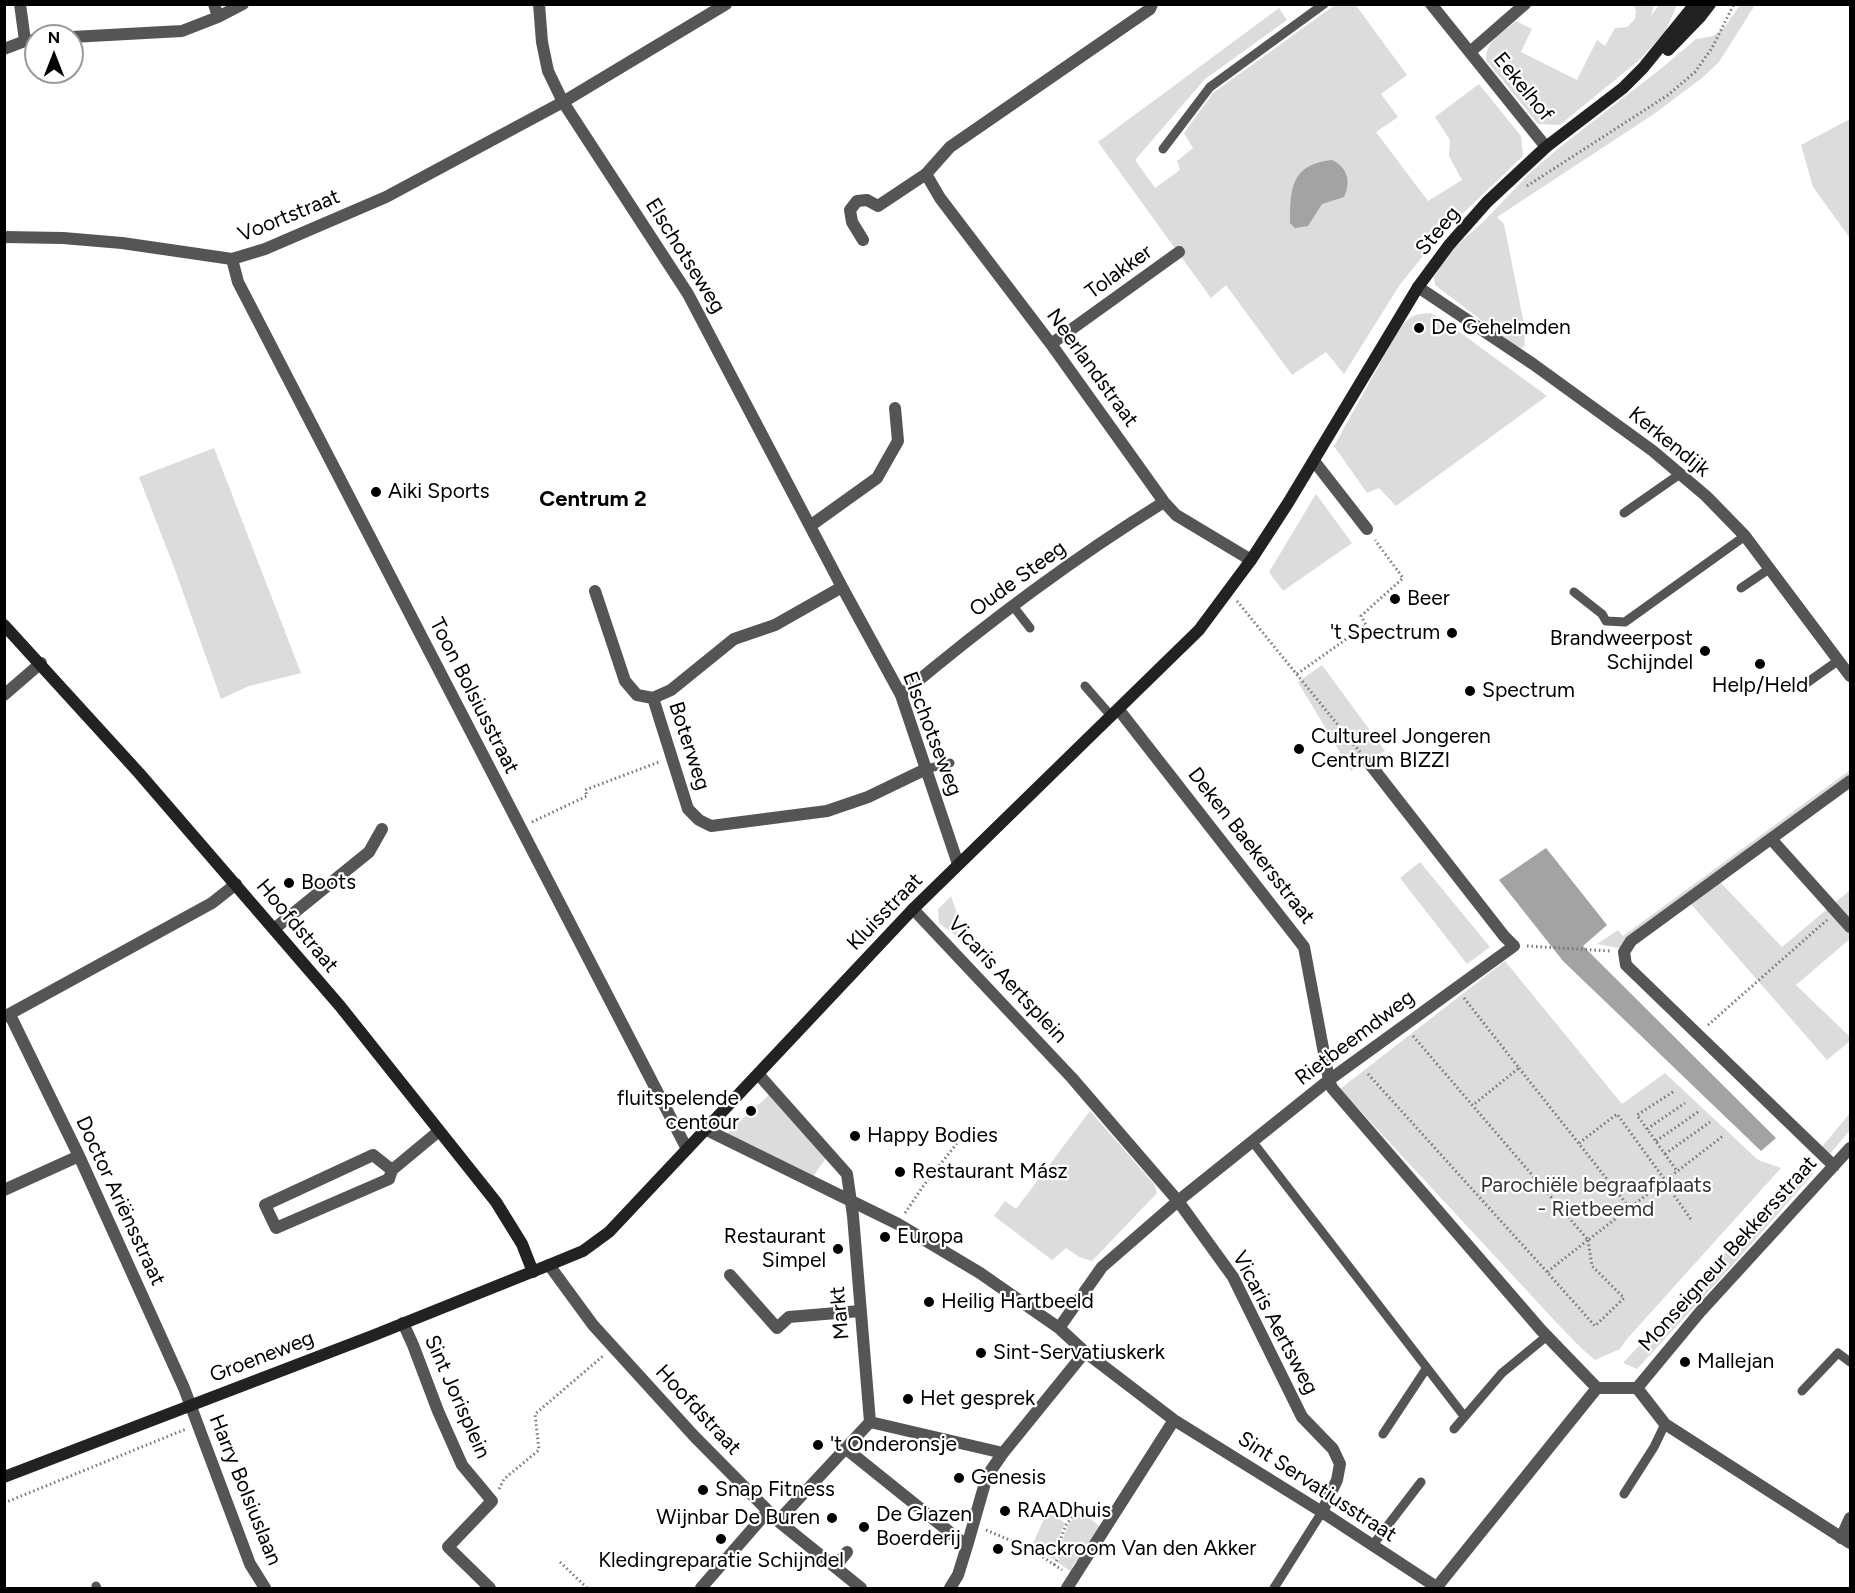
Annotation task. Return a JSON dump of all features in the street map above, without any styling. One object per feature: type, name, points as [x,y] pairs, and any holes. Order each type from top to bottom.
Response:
[{"type":"street","points":[[20,4],[26,24]]},
{"type":"street","points":[[214,4],[218,17]]},
{"type":"street","points":[[84,36],[182,31],[243,4]]},
{"type":"street","name":"Elschotseweg","points":[[539,4],[542,42],[548,71],[563,102],[688,294],[901,695],[958,864]]},
{"type":"street","name":"Voortstraat","points":[[4,237],[75,239],[232,259],[265,249],[386,197],[563,102],[726,4]]},
{"type":"street","points":[[862,240],[852,222],[850,210],[856,201],[867,200],[878,206],[926,174],[950,147],[1149,9],[1152,4]]},
{"type":"street","name":"Eekelhof","points":[[1431,4],[1546,147]]},
{"type":"street","name":"Eekelhof","points":[[1470,51],[1525,4]]},
{"type":"street","name":"Steeg","points":[[1643,69],[1695,4]]},
{"type":"street","name":"Steeg","points":[[1251,560],[1314,461],[1418,287],[1449,245],[1487,202],[1546,147],[1623,88],[1680,38],[1710,4]]},
{"type":"street","points":[[4,49],[24,43]]},
{"type":"street","name":"Neerlandstraat","points":[[926,174],[940,198],[1051,344],[1164,502],[1176,514],[1251,560]]},
{"type":"street","name":"Tolakker","points":[[1051,344],[1179,252]]},
{"type":"street","name":"Toon Bolsiusstraat","points":[[232,259],[238,282],[687,1149]]},
{"type":"street","name":"Kerkendijk","points":[[1418,287],[1543,370],[1653,451],[1706,496],[1745,536],[1851,676]]},
{"type":"street","points":[[810,526],[877,478],[898,441],[895,408]]},
{"type":"street","points":[[1314,461],[1367,529]]},
{"type":"street","name":"Oude Steeg","points":[[901,695],[957,647],[1106,538],[1164,502]]},
{"type":"street","name":"Kluisstraat","points":[[533,1272],[583,1251],[609,1232],[913,909],[1199,630],[1251,560]]},
{"type":"street","name":"Boterweg","points":[[842,587],[774,625],[734,639],[671,690],[653,698],[688,808],[699,820],[711,825],[827,811],[868,797],[926,769]]},
{"type":"street","points":[[595,591],[625,681],[637,696],[653,698]]},
{"type":"street","name":"Hoofdstraat","points":[[4,625],[41,663],[236,884],[340,1006],[501,1209],[522,1244],[533,1272]]},
{"type":"street","points":[[4,695],[41,663]]},
{"type":"street","name":"Deken Baekersstraat","points":[[1116,713],[1304,947],[1332,1088],[1547,1336],[1597,1388]]},
{"type":"street","points":[[1370,763],[1514,946]]},
{"type":"street","points":[[1834,1166],[1626,965],[1624,952],[1631,940],[1851,781]]},
{"type":"street","points":[[274,929],[369,852],[382,830]]},
{"type":"street","points":[[1772,840],[1851,927]]},
{"type":"street","points":[[8,1016],[212,903],[236,884]]},
{"type":"street","name":"Vicaris Aertsplein","points":[[913,909],[1072,1078]]},
{"type":"street","name":"Rietbeemdweg","points":[[1059,1328],[1102,1266],[1178,1201],[1329,1080],[1514,946]]},
{"type":"street","name":"Doctor Ariënsstraat","points":[[8,1016],[80,1156],[190,1406]]},
{"type":"street","name":"Markt","points":[[759,1075],[847,1173],[853,1216],[870,1422]]},
{"type":"street","name":"Vicaris Aertsweg","points":[[1072,1078],[1178,1201],[1233,1277],[1302,1417],[1333,1449],[1340,1464],[1337,1480],[1322,1512]]},
{"type":"street","name":"Sint Servatiusstraat","points":[[707,1130],[898,1224],[980,1273],[1059,1328],[1084,1352],[1174,1420],[1322,1512],[1437,1588]]},
{"type":"street","points":[[392,1170],[373,1155],[265,1205],[276,1228],[389,1179],[392,1170],[440,1131]]},
{"type":"street","name":"Monseigneur Bekkersstraat","points":[[1636,1388],[1686,1328],[1851,1148]]},
{"type":"street","points":[[4,1190],[80,1156]]},
{"type":"street","name":"Hoofdstraat","points":[[549,1265],[593,1325],[694,1436],[778,1521],[861,1588]]},
{"type":"street","name":"Groeneweg","points":[[4,1477],[533,1272]]},
{"type":"street","points":[[730,1275],[777,1328],[789,1317],[860,1311]]},
{"type":"street","name":"Sint Jorisplein","points":[[403,1323],[462,1465],[492,1501]]},
{"type":"street","points":[[950,1588],[967,1546],[987,1476],[1084,1352]]},
{"type":"street","points":[[1437,1588],[1597,1388],[1636,1388],[1665,1424],[1846,1540],[1851,1518]]},
{"type":"street","name":"Harry Bolsiuslaan","points":[[190,1406],[250,1564],[262,1588]]},
{"type":"street","points":[[1070,1583],[1174,1420]]},
{"type":"street","points":[[778,1521],[870,1422],[1003,1453]]},
{"type":"street","points":[[844,1448],[967,1546]]},
{"type":"street","points":[[490,1588],[448,1547],[492,1501]]},
{"type":"street","points":[[701,1588],[768,1511]]},
{"type":"street","points":[[835,1567],[847,1552]]},
{"type":"lane","points":[[1163,149],[1210,87],[1324,4]]},
{"type":"lane","points":[[1624,513],[1680,474]]},
{"type":"lane","points":[[1574,592],[1602,614],[1606,621],[1625,622],[1745,536]]},
{"type":"lane","points":[[1741,588],[1769,569]]},
{"type":"lane","points":[[1014,606],[1030,628]]},
{"type":"lane","points":[[1808,682],[1839,660]]},
{"type":"lane","points":[[1085,686],[1116,713]]},
{"type":"lane","points":[[926,769],[950,763]]},
{"type":"lane","points":[[1252,1141],[1464,1416]]},
{"type":"lane","points":[[1454,1429],[1502,1372],[1547,1336]]},
{"type":"lane","points":[[1802,1391],[1838,1353],[1851,1362]]},
{"type":"lane","points":[[1383,1434],[1426,1369]]},
{"type":"lane","points":[[1624,1494],[1654,1448],[1665,1424]]},
{"type":"lane","points":[[1372,1546],[1421,1482]]},
{"type":"lane","points":[[1274,1588],[1322,1512]]},
{"type":"path","points":[[1554,168],[1668,95],[1695,72],[1712,48],[1734,4]]},
{"type":"path","points":[[1298,674],[1366,625],[1361,616],[1403,578],[1367,529]]},
{"type":"path","points":[[1228,590],[1370,763]]},
{"type":"path","points":[[520,828],[587,796],[585,790],[672,757]]},
{"type":"path","points":[[1698,1034],[1837,911]]},
{"type":"path","points":[[1514,946],[1594,950]]},
{"type":"path","points":[[1456,987],[1630,1208]]},
{"type":"path","points":[[1368,1074],[1595,1326],[1624,1298],[1592,1266],[1588,1240],[1404,1025]]},
{"type":"path","points":[[1473,1105],[1519,1068]]},
{"type":"path","points":[[1673,1092],[1637,1115],[1677,1171]]},
{"type":"path","points":[[1647,1129],[1685,1103]]},
{"type":"path","points":[[1656,1141],[1698,1112]]},
{"type":"path","points":[[1579,1143],[1617,1114],[1692,1221]]},
{"type":"path","points":[[1665,1154],[1710,1122]]},
{"type":"path","points":[[898,1224],[924,1185],[965,1133]]},
{"type":"path","points":[[1547,1272],[1723,1136]]},
{"type":"path","points":[[492,1501],[504,1479],[539,1450],[535,1413],[614,1347]]},
{"type":"path","points":[[4,1503],[186,1428]]},
{"type":"path","points":[[1054,1565],[1060,1554],[1056,1551],[1066,1525],[1080,1506],[1107,1526]]},
{"type":"path","points":[[973,1524],[1030,1549],[1054,1565],[1070,1583]]},
{"type":"path","points":[[560,1562],[587,1588]]},
{"type":"green space","points":[[1355,4],[1407,75],[1381,94],[1398,117],[1376,132],[1428,201],[1462,180],[1449,156],[1450,140],[1435,117],[1479,84],[1521,136],[1523,156],[1438,237],[1399,286],[1344,374],[1326,352],[1292,375],[1226,285],[1211,298],[1098,142],[1279,8],[1287,20],[1205,79],[1135,160],[1155,188],[1180,170],[1177,161],[1193,148],[1184,133],[1213,93],[1335,5]]},
{"type":"green space","points":[[1633,5],[1654,5],[1651,16],[1659,5],[1677,5],[1665,32],[1638,61],[1560,125],[1538,124],[1486,60],[1488,48],[1516,21],[1532,29],[1521,52],[1577,80],[1597,40],[1605,46],[1615,28],[1627,27],[1635,19],[1636,10]]},
{"type":"green space","points":[[1740,5],[1755,5],[1719,62],[1702,78],[1654,114],[1497,217],[1504,224],[1524,324],[1525,346],[1521,348],[1514,345],[1435,285],[1434,277],[1449,253],[1485,220],[1530,173],[1696,39],[1713,36],[1724,28]]},
{"type":"green space","points":[[1850,119],[1850,238],[1813,187],[1801,145]]},
{"type":"green space","points":[[1430,313],[1443,320],[1547,396],[1396,506],[1379,488],[1367,493],[1334,446],[1398,331],[1411,317]]},
{"type":"green space","points":[[214,448],[301,673],[249,686],[221,699],[139,477]]},
{"type":"green space","points":[[1316,494],[1352,543],[1283,591],[1269,572]]},
{"type":"green space","points":[[1322,665],[1385,751],[1351,771],[1298,682]]},
{"type":"green space","points":[[1850,770],[1850,783],[1720,882],[1782,947],[1850,890],[1850,939],[1796,985],[1850,1037],[1850,1041],[1827,1060],[1691,904],[1624,949],[1597,944],[1618,930],[1623,936]]},
{"type":"green space","points":[[1420,862],[1490,947],[1467,964],[1400,878]]},
{"type":"green space","points":[[951,896],[961,925],[956,936],[939,923],[938,909]]},
{"type":"green space","name":"Parochiële begraafplaats - Rietbeemd","points":[[1505,961],[1622,1104],[1665,1073],[1758,1160],[1781,1168],[1620,1349],[1595,1360],[1554,1320],[1340,1089]]},
{"type":"green space","points":[[769,1095],[826,1158],[812,1178],[726,1134]]},
{"type":"green space","points":[[1090,1111],[1154,1184],[1157,1193],[1092,1261],[1079,1257],[1066,1248],[1052,1260],[994,1216],[1005,1201],[1016,1209]]},
{"type":"green space","points":[[1850,1113],[1850,1130],[1829,1155],[1821,1148]]},
{"type":"green space","points":[[1804,1167],[1813,1174],[1637,1369],[1623,1363]]},
{"type":"green space","points":[[1082,1511],[1100,1527],[1080,1563],[1076,1561],[1072,1567],[1075,1570],[1073,1573],[1057,1562],[1064,1552],[1059,1549],[1068,1525]]},
{"type":"green space","points":[[1051,1513],[1065,1523],[1052,1553],[1056,1557],[1054,1560],[1047,1555],[1052,1548],[1041,1541],[1036,1548],[1032,1546],[1046,1514]]},
{"type":"shaded area","points":[[1332,160],[1342,167],[1347,176],[1344,197],[1322,204],[1308,226],[1295,228],[1290,223],[1290,211],[1292,189],[1296,180],[1308,167],[1318,162]]},
{"type":"shaded area","points":[[1546,848],[1607,925],[1583,946],[1776,1138],[1761,1151],[1563,961],[1499,880]]},
{"type":"place","name":"De Gehelmden","points":[[1419,328]]},
{"type":"place","name":"Aiki Sports","points":[[376,492]]},
{"type":"place","name":"Beer","points":[[1395,599]]},
{"type":"place","name":"'t Spectrum","points":[[1452,633]]},
{"type":"place","name":"Brandweerpost Schijndel","points":[[1705,651]]},
{"type":"place","name":"Help/Held","points":[[1760,664]]},
{"type":"place","name":"Spectrum","points":[[1470,691]]},
{"type":"place","name":"Cultureel Jongeren Centrum BIZZI","points":[[1299,749]]},
{"type":"place","name":"Boots","points":[[289,883]]},
{"type":"place","name":"fluitspelende centour","points":[[751,1111]]},
{"type":"place","name":"Happy Bodies","points":[[855,1136]]},
{"type":"place","name":"Restaurant Mász","points":[[900,1172]]},
{"type":"place","name":"Europa","points":[[885,1237]]},
{"type":"place","name":"Restaurant Simpel","points":[[838,1249]]},
{"type":"place","name":"Heilig Hartbeeld","points":[[929,1302]]},
{"type":"place","name":"Sint-Servatiuskerk","points":[[981,1353]]},
{"type":"place","name":"Mallejan","points":[[1685,1362]]},
{"type":"place","name":"Het gesprek","points":[[908,1399]]},
{"type":"place","name":"'t Onderonsje","points":[[818,1445]]},
{"type":"place","name":"Genesis","points":[[959,1478]]},
{"type":"place","name":"Snap Fitness","points":[[703,1490]]},
{"type":"place","name":"RAADhuis","points":[[1005,1511]]},
{"type":"place","name":"Wijnbar De Buren","points":[[832,1518]]},
{"type":"place","name":"De Glazen Boerderij","points":[[864,1527]]},
{"type":"place","name":"Kledingreparatie Schijndel","points":[[721,1539]]},
{"type":"place","name":"Snackroom Van den Akker","points":[[998,1549]]},
{"type":"district","name":"Centrum 2","points":[[593,500]]}]
